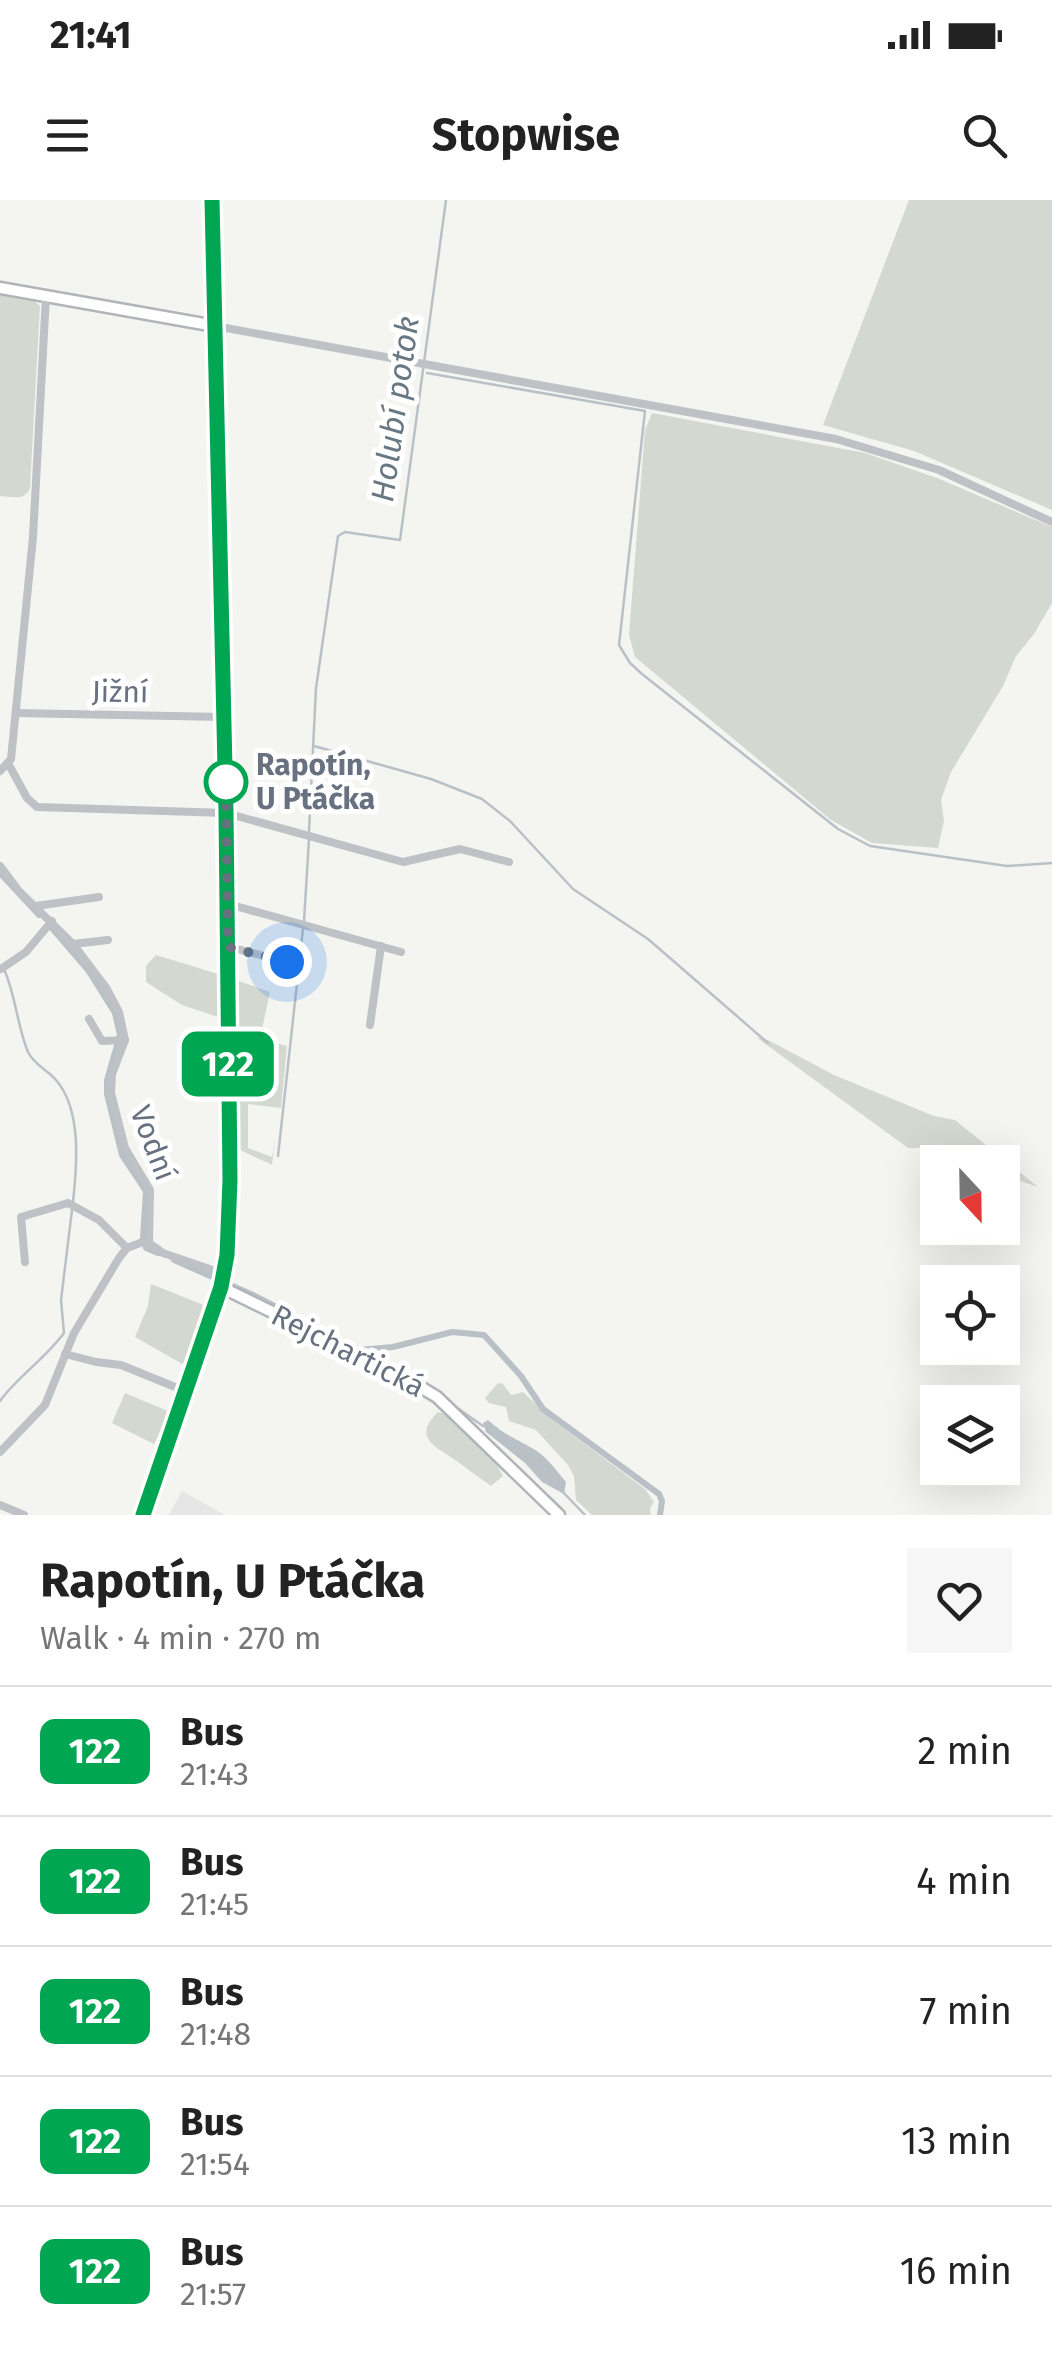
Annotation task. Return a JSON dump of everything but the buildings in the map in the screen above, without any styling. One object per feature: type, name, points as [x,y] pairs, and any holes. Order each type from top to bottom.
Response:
[{"type":"main road","points":[[143,1515],[222,1280],[230,1180],[228,904],[212,200]]},
{"type":"street","points":[[0,288],[836,439],[939,470],[1052,522]]},
{"type":"street","points":[[46,296],[33,536],[16,714],[4,768],[27,798],[36,807],[226,812],[406,862],[460,848],[509,862]]},
{"type":"street","name":"Jižní","points":[[16,714],[224,717]]},
{"type":"street","points":[[0,866],[18,890],[73,944],[114,1000],[124,1025],[121,1040],[102,1041],[89,1019]]},
{"type":"street","points":[[36,906],[100,897]]},
{"type":"street","points":[[228,904],[402,952]]},
{"type":"street","points":[[1,969],[26,952],[50,924]]},
{"type":"street","points":[[73,944],[108,940]]},
{"type":"street","points":[[370,1025],[381,946]]},
{"type":"street","points":[[228,947],[287,962]]},
{"type":"street","name":"Vodní","points":[[121,1040],[111,1092],[128,1157],[150,1190],[145,1242]]},
{"type":"street","points":[[26,1262],[21,1217],[72,1204],[98,1220],[127,1248]]},
{"type":"street","points":[[0,1452],[45,1405],[82,1317],[127,1248],[145,1242],[222,1280]]},
{"type":"street","name":"Rejchartická","points":[[222,1280],[437,1397],[559,1515]]},
{"type":"street","points":[[65,1354],[132,1368],[185,1391]]},
{"type":"street","points":[[0,1506],[24,1515]]},
{"type":"shaded area","points":[[909,200],[1052,200],[1052,510],[914,451],[823,425]]},
{"type":"shaded area","points":[[0,294],[33,300],[40,306],[30,488],[18,497],[0,496]]},
{"type":"shaded area","points":[[652,413],[865,453],[937,478],[1052,527],[1052,603],[1016,656],[1003,686],[951,772],[941,800],[944,821],[938,848],[872,843],[831,820],[635,657],[629,635],[645,430]]},
{"type":"shaded area","points":[[156,955],[218,974],[221,1018],[182,1005],[146,982],[146,966]]},
{"type":"shaded area","points":[[233,979],[270,992],[261,1034],[233,1026]]},
{"type":"shaded area","points":[[234,1031],[287,1046],[281,1108],[248,1104],[248,1148],[272,1157],[275,1140],[272,1165],[234,1147]]},
{"type":"shaded area","points":[[756,1037],[834,1075],[934,1116],[955,1120],[986,1145],[908,1148]]},
{"type":"shaded area","points":[[1020,1172],[1038,1187],[1020,1181]]},
{"type":"shaded area","points":[[151,1284],[206,1306],[186,1366],[135,1337],[148,1306]]},
{"type":"shaded area","points":[[498,1383],[511,1395],[523,1392],[554,1421],[645,1489],[654,1502],[651,1515],[592,1515],[576,1500],[574,1476],[568,1465],[536,1430],[509,1421],[506,1407],[489,1403],[485,1398]]},
{"type":"shaded area","points":[[125,1393],[170,1412],[154,1444],[112,1423]]},
{"type":"shaded area","points":[[438,1412],[457,1421],[476,1438],[503,1476],[491,1486],[435,1446],[427,1429]]},
{"type":"shaded area","points":[[488,1420],[545,1458],[566,1482],[564,1494],[542,1482],[486,1432],[483,1423]]},
{"type":"shaded area","points":[[182,1491],[225,1515],[169,1515]]},
{"type":"waterway","name":"Holubí potok","points":[[309,831],[316,688],[338,536],[345,532],[400,540],[446,200]]},
{"type":"waterway","points":[[427,373],[645,411],[619,645],[642,674],[838,829],[870,846],[1007,866],[1052,863]]},
{"type":"waterway","points":[[314,746],[431,779],[482,799],[510,821],[573,889],[648,939],[768,1043]]},
{"type":"waterway","name":"Holubí potok","points":[[304,921],[309,839]]},
{"type":"waterway","points":[[0,873],[39,915]]},
{"type":"waterway","points":[[51,927],[88,970],[115,1013],[120,1035],[107,1080],[107,1094],[122,1155],[146,1191],[146,1248],[158,1253]]},
{"type":"waterway","name":"Holubí potok","points":[[278,1156],[303,929]]},
{"type":"waterway","points":[[4,969],[28,1052],[56,1080],[70,1107],[76,1138],[73,1202]]},
{"type":"waterway","points":[[0,1401],[64,1333],[61,1300],[72,1210]]},
{"type":"waterway","points":[[174,1260],[334,1337]]},
{"type":"waterway","points":[[354,1347],[393,1347],[452,1332],[484,1335],[521,1376],[543,1409],[659,1494],[660,1515]]},
{"type":"waterway","points":[[416,1379],[483,1426]]},
{"type":"waterway","points":[[562,1491],[585,1515]]},
{"type":"bus line","name":"122","points":[[143,1515],[221,1287],[227,1255],[227,842],[212,200]]},
{"type":"place","name":"Rapotín, U Ptáčka","points":[[226,782]]},
{"type":"route","points":[[226,782],[226,776],[228,947],[287,962]]}]
